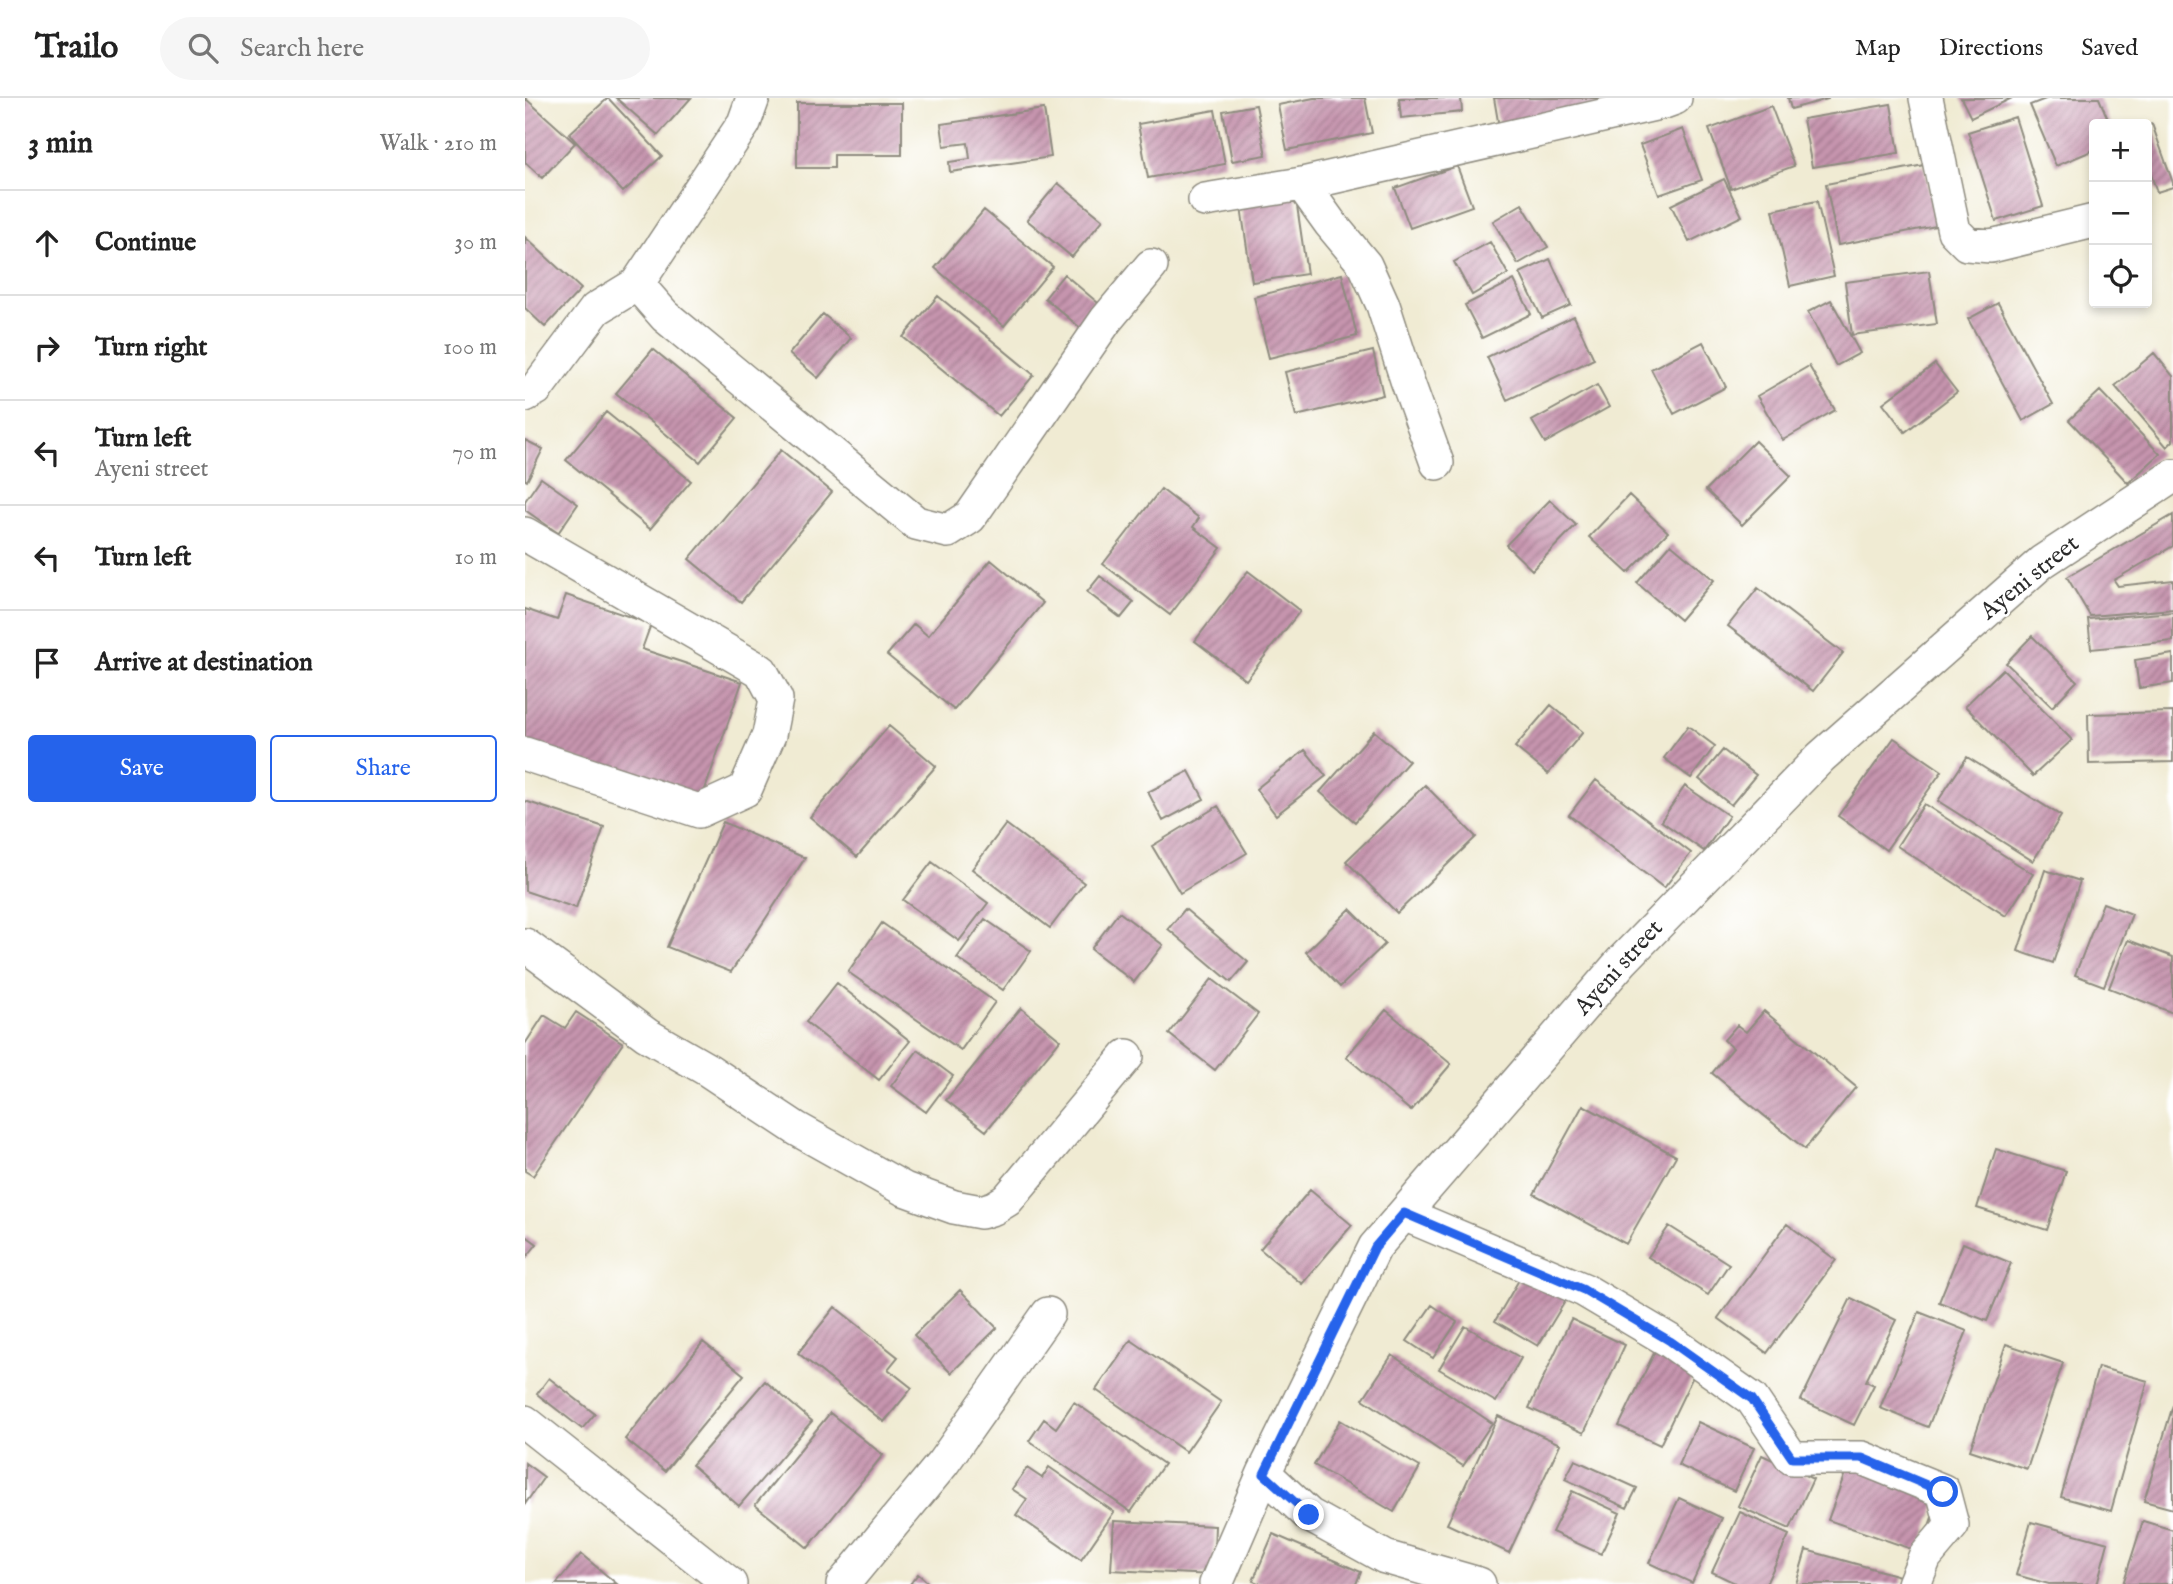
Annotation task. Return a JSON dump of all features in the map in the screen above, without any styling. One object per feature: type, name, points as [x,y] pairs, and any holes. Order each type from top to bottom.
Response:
[{"type":"street","points":[[525,395],[536,389],[596,309],[638,284],[744,123],[753,98]]},
{"type":"street","points":[[1926,98],[1954,231],[1967,244],[1991,246],[2089,222]]},
{"type":"street","points":[[1205,200],[1302,184],[1667,99]]},
{"type":"street","points":[[1302,184],[1365,265],[1383,304],[1437,463]]},
{"type":"street","points":[[638,284],[665,316],[916,523],[948,531],[970,517],[1106,320],[1151,266]]},
{"type":"street","name":"Ayeni street","points":[[1216,1584],[1264,1474],[1375,1247],[1404,1213],[1622,961],[1821,757],[2042,562],[2173,476]]},
{"type":"street","points":[[525,534],[761,671],[776,699],[769,735],[745,790],[699,811],[525,754]]},
{"type":"street","points":[[525,944],[647,1035],[708,1070],[797,1129],[904,1189],[981,1212],[994,1208],[1007,1199],[1127,1056]]},
{"type":"street","points":[[1404,1213],[1584,1290],[1670,1341],[1752,1399],[1792,1458],[1862,1458],[1943,1492],[1952,1525],[1925,1557],[1914,1584]]},
{"type":"street","points":[[843,1584],[943,1464],[1048,1314]]},
{"type":"street","points":[[525,1422],[730,1584]]},
{"type":"street","points":[[1264,1474],[1309,1515],[1385,1557],[1479,1584]]},
{"type":"building","points":[[525,98],[575,143],[542,178],[525,162]]},
{"type":"building","points":[[608,98],[662,156],[623,192],[569,134]]},
{"type":"building","points":[[616,98],[691,98],[658,135]]},
{"type":"building","points":[[1314,98],[1365,98],[1372,133],[1287,150],[1278,105]]},
{"type":"building","points":[[1399,98],[1461,98],[1462,112],[1401,118]]},
{"type":"building","points":[[1494,98],[1598,98],[1600,112],[1499,127]]},
{"type":"building","points":[[1788,98],[1828,98],[1828,99],[1791,109]]},
{"type":"building","points":[[1961,98],[2012,98],[1971,118]]},
{"type":"building","points":[[2048,98],[2099,98],[2108,119],[2089,119],[2089,152],[2056,166],[2030,105]]},
{"type":"building","points":[[797,103],[902,103],[902,155],[834,155],[834,168],[797,168]]},
{"type":"building","points":[[1891,104],[1899,153],[1812,167],[1803,119]]},
{"type":"building","points":[[1256,105],[1266,155],[1232,161],[1223,111]]},
{"type":"building","points":[[1771,106],[1794,166],[1731,189],[1709,129]]},
{"type":"building","points":[[1044,109],[1051,157],[950,172],[949,162],[970,159],[968,143],[944,146],[941,124]]},
{"type":"building","points":[[1215,110],[1225,164],[1148,178],[1138,124]]},
{"type":"building","points":[[2015,117],[2043,206],[1996,221],[1968,132]]},
{"type":"building","points":[[2152,124],[2173,183],[2173,187],[2157,192],[2152,178]]},
{"type":"building","points":[[1683,129],[1702,180],[1659,195],[1640,145]]},
{"type":"building","points":[[1924,165],[1936,226],[1838,245],[1826,184]]},
{"type":"building","points":[[1457,166],[1472,206],[1410,228],[1395,188]]},
{"type":"building","points":[[1724,179],[1742,216],[1689,242],[1671,205]]},
{"type":"building","points":[[1058,183],[1103,220],[1072,257],[1027,220]]},
{"type":"building","points":[[1295,192],[1307,274],[1252,282],[1240,200]]},
{"type":"building","points":[[1817,201],[1834,276],[1790,286],[1773,210]]},
{"type":"building","points":[[1522,204],[1548,247],[1518,264],[1493,221]]},
{"type":"building","points":[[984,210],[1053,267],[1004,326],[935,268]]},
{"type":"building","points":[[525,237],[581,289],[545,327],[525,308]]},
{"type":"building","points":[[1490,242],[1508,274],[1472,295],[1454,262]]},
{"type":"building","points":[[1550,259],[1571,305],[1542,318],[1520,273]]},
{"type":"building","points":[[1929,271],[1937,324],[1852,335],[1845,282]]},
{"type":"building","points":[[1064,274],[1104,308],[1084,331],[1045,298]]},
{"type":"building","points":[[1342,274],[1357,336],[1269,358],[1254,297]]},
{"type":"building","points":[[1514,280],[1531,314],[1482,338],[1465,305]]},
{"type":"building","points":[[938,296],[1034,375],[999,416],[903,337]]},
{"type":"building","points":[[1831,300],[1860,353],[1836,366],[1808,312]]},
{"type":"building","points":[[1998,303],[2053,404],[2023,421],[1968,319]]},
{"type":"building","points":[[823,314],[851,338],[818,378],[789,354]]},
{"type":"building","points":[[1574,316],[1594,359],[1507,400],[1487,357]]},
{"type":"building","points":[[1703,342],[1726,387],[1674,414],[1651,369]]},
{"type":"building","points":[[653,349],[737,418],[700,462],[616,393]]},
{"type":"building","points":[[1373,351],[1383,395],[1296,416],[1285,372]]},
{"type":"building","points":[[2154,353],[2173,376],[2173,441],[2167,447],[2115,386]]},
{"type":"building","points":[[1935,364],[1957,392],[1905,432],[1883,403]]},
{"type":"building","points":[[1809,366],[1835,410],[1783,440],[1757,396]]},
{"type":"building","points":[[1597,385],[1609,407],[1545,443],[1532,421]]},
{"type":"building","points":[[2100,391],[2160,454],[2128,483],[2069,420]]},
{"type":"building","points":[[606,412],[691,481],[650,529],[566,460]]},
{"type":"building","points":[[525,440],[543,449],[527,481],[525,480]]},
{"type":"building","points":[[1755,441],[1791,476],[1742,525],[1706,490]]},
{"type":"building","points":[[781,450],[832,492],[741,602],[689,559]]},
{"type":"building","points":[[541,478],[578,504],[558,533],[525,510],[525,501]]},
{"type":"building","points":[[1161,489],[1199,518],[1193,527],[1221,548],[1170,615],[1103,564]]},
{"type":"building","points":[[1629,495],[1668,532],[1628,573],[1589,537]]},
{"type":"building","points":[[1550,500],[1576,525],[1532,570],[1506,545]]},
{"type":"building","points":[[2173,515],[2173,546],[2114,580],[2118,586],[2173,580],[2173,609],[2090,616],[2067,577]]},
{"type":"building","points":[[1671,544],[1714,580],[1680,620],[1637,583]]},
{"type":"building","points":[[991,560],[1043,603],[954,710],[887,655],[914,624],[928,636]]},
{"type":"building","points":[[1248,571],[1300,611],[1246,680],[1195,641]]},
{"type":"building","points":[[1100,576],[1134,602],[1121,618],[1087,592]]},
{"type":"building","points":[[1758,588],[1843,653],[1813,691],[1728,626]]},
{"type":"building","points":[[566,595],[651,624],[642,649],[742,682],[701,801],[525,742],[525,609],[557,620]]},
{"type":"building","points":[[2173,612],[2173,641],[2091,649],[2088,619]]},
{"type":"building","points":[[2032,636],[2077,681],[2052,707],[2006,663]]},
{"type":"building","points":[[2173,654],[2173,683],[2139,688],[2135,660]]},
{"type":"building","points":[[2003,669],[2072,740],[2033,776],[1965,706]]},
{"type":"building","points":[[1551,705],[1583,732],[1548,774],[1515,747]]},
{"type":"building","points":[[2173,712],[2173,762],[2089,764],[2088,714]]},
{"type":"building","points":[[889,726],[936,766],[857,857],[810,817]]},
{"type":"building","points":[[1688,726],[1715,746],[1691,778],[1664,758]]},
{"type":"building","points":[[1374,731],[1409,761],[1355,822],[1320,792]]},
{"type":"building","points":[[1894,738],[1942,771],[1886,850],[1838,816]]},
{"type":"building","points":[[1305,750],[1326,776],[1276,815],[1256,789]]},
{"type":"building","points":[[1723,750],[1756,775],[1731,805],[1699,779]]},
{"type":"building","points":[[1967,757],[2061,816],[2033,861],[1938,801]]},
{"type":"building","points":[[1189,771],[1204,799],[1163,821],[1148,792]]},
{"type":"building","points":[[1596,780],[1691,853],[1664,888],[1569,815]]},
{"type":"building","points":[[1425,785],[1476,837],[1397,913],[1346,861]]},
{"type":"building","points":[[1685,786],[1729,816],[1704,851],[1661,821]]},
{"type":"building","points":[[525,801],[604,827],[576,908],[525,891]]},
{"type":"building","points":[[1924,804],[2033,874],[2006,916],[1897,846]]},
{"type":"building","points":[[1218,806],[1247,853],[1180,893],[1152,846]]},
{"type":"building","points":[[723,822],[805,858],[731,972],[667,947]]},
{"type":"building","points":[[1006,824],[1084,883],[1050,928],[972,869]]},
{"type":"building","points":[[932,862],[988,903],[959,941],[903,900]]},
{"type":"building","points":[[2045,870],[2080,881],[2053,963],[2018,951]]},
{"type":"building","points":[[2103,903],[2132,914],[2104,986],[2075,975]]},
{"type":"building","points":[[1185,909],[1248,962],[1231,982],[1168,929]]},
{"type":"building","points":[[1350,909],[1385,944],[1340,987],[1306,952]]},
{"type":"building","points":[[1119,912],[1163,945],[1134,982],[1091,949]]},
{"type":"building","points":[[985,919],[1031,951],[1003,990],[957,958]]},
{"type":"building","points":[[882,923],[995,1002],[961,1050],[848,972]]},
{"type":"building","points":[[2128,940],[2173,957],[2173,1013],[2109,988]]},
{"type":"building","points":[[1212,979],[1258,1014],[1215,1070],[1169,1034]]},
{"type":"building","points":[[837,983],[910,1041],[879,1080],[806,1022]]},
{"type":"building","points":[[1021,1008],[1060,1040],[986,1131],[946,1100]]},
{"type":"building","points":[[1386,1010],[1451,1064],[1411,1111],[1346,1057]]},
{"type":"building","points":[[1764,1011],[1856,1087],[1805,1149],[1712,1073],[1733,1048],[1724,1040],[1737,1025],[1746,1032]]},
{"type":"building","points":[[576,1012],[623,1043],[533,1176],[525,1171],[525,1044],[544,1015],[565,1028]]},
{"type":"building","points":[[918,1050],[953,1076],[926,1112],[891,1086]]},
{"type":"building","points":[[1583,1105],[1676,1156],[1626,1244],[1534,1194]]},
{"type":"building","points":[[1996,1149],[2066,1171],[2047,1230],[1977,1208]]},
{"type":"building","points":[[1310,1190],[1352,1225],[1302,1284],[1260,1249]]},
{"type":"building","points":[[1787,1224],[1836,1260],[1767,1353],[1718,1318]]},
{"type":"building","points":[[1669,1226],[1729,1264],[1708,1295],[1648,1257]]},
{"type":"building","points":[[525,1235],[537,1244],[525,1259]]},
{"type":"building","points":[[1963,1243],[2011,1263],[1987,1321],[1939,1302]]},
{"type":"building","points":[[1523,1273],[1567,1298],[1538,1346],[1495,1321]]},
{"type":"building","points":[[960,1290],[997,1328],[951,1373],[914,1335]]},
{"type":"building","points":[[1851,1298],[1896,1320],[1866,1381],[1874,1385],[1854,1425],[1801,1400]]},
{"type":"building","points":[[1432,1305],[1457,1322],[1433,1358],[1407,1341]]},
{"type":"building","points":[[835,1307],[898,1357],[888,1369],[912,1388],[884,1422],[798,1353]]},
{"type":"building","points":[[1919,1312],[1967,1331],[1928,1427],[1880,1408]]},
{"type":"building","points":[[1571,1319],[1625,1345],[1584,1433],[1529,1408]]},
{"type":"building","points":[[1465,1326],[1521,1358],[1496,1402],[1439,1369]]},
{"type":"building","points":[[1131,1340],[1221,1402],[1186,1452],[1096,1390]]},
{"type":"building","points":[[703,1342],[744,1375],[665,1471],[625,1439]]},
{"type":"building","points":[[2006,1344],[2063,1363],[2027,1469],[1970,1450]]},
{"type":"building","points":[[1656,1349],[1697,1368],[1660,1445],[1619,1426]]},
{"type":"building","points":[[1392,1355],[1492,1423],[1463,1466],[1363,1399]]},
{"type":"building","points":[[2098,1367],[2148,1381],[2111,1511],[2061,1497]]},
{"type":"building","points":[[549,1378],[595,1414],[582,1429],[537,1394]]},
{"type":"building","points":[[765,1381],[812,1421],[739,1506],[692,1465]]},
{"type":"building","points":[[1074,1402],[1164,1464],[1131,1512],[1029,1441],[1044,1419],[1056,1428]]},
{"type":"building","points":[[2173,1405],[2173,1509],[2144,1501]]},
{"type":"building","points":[[830,1413],[883,1455],[808,1548],[755,1505]]},
{"type":"building","points":[[1498,1416],[1560,1444],[1509,1553],[1447,1524]]},
{"type":"building","points":[[1340,1420],[1420,1467],[1394,1512],[1314,1465]]},
{"type":"building","points":[[1698,1422],[1754,1448],[1734,1491],[1678,1465]]},
{"type":"building","points":[[1762,1455],[1813,1479],[1790,1529],[1738,1506]]},
{"type":"building","points":[[1575,1460],[1637,1488],[1627,1508],[1565,1479]]},
{"type":"building","points":[[525,1463],[544,1477],[525,1504]]},
{"type":"building","points":[[1848,1465],[1939,1497],[1920,1552],[1828,1520]]},
{"type":"building","points":[[1049,1467],[1114,1512],[1081,1560],[1016,1515],[1027,1499],[1012,1489],[1027,1468],[1042,1478]]},
{"type":"building","points":[[1572,1491],[1620,1513],[1601,1554],[1552,1532]]},
{"type":"building","points":[[1679,1498],[1722,1518],[1692,1583],[1649,1563]]},
{"type":"building","points":[[1740,1512],[1789,1535],[1766,1584],[1737,1584],[1712,1572]]},
{"type":"building","points":[[1114,1521],[1215,1526],[1213,1575],[1111,1570]]},
{"type":"building","points":[[2143,1521],[2173,1530],[2173,1584],[2123,1584]]},
{"type":"building","points":[[2031,1522],[2108,1543],[2097,1584],[2049,1584],[2016,1575]]},
{"type":"building","points":[[1273,1534],[1361,1572],[1356,1584],[1261,1584],[1253,1581]]},
{"type":"building","points":[[1806,1550],[1903,1577],[1901,1584],[1796,1584]]},
{"type":"building","points":[[581,1554],[617,1584],[556,1584]]},
{"type":"building","points":[[918,1574],[930,1584],[910,1584]]},
{"type":"route","points":[[1309,1515],[1264,1474],[1375,1247],[1404,1213],[1584,1290],[1670,1341],[1752,1399],[1792,1458],[1862,1458],[1943,1492]]}]
